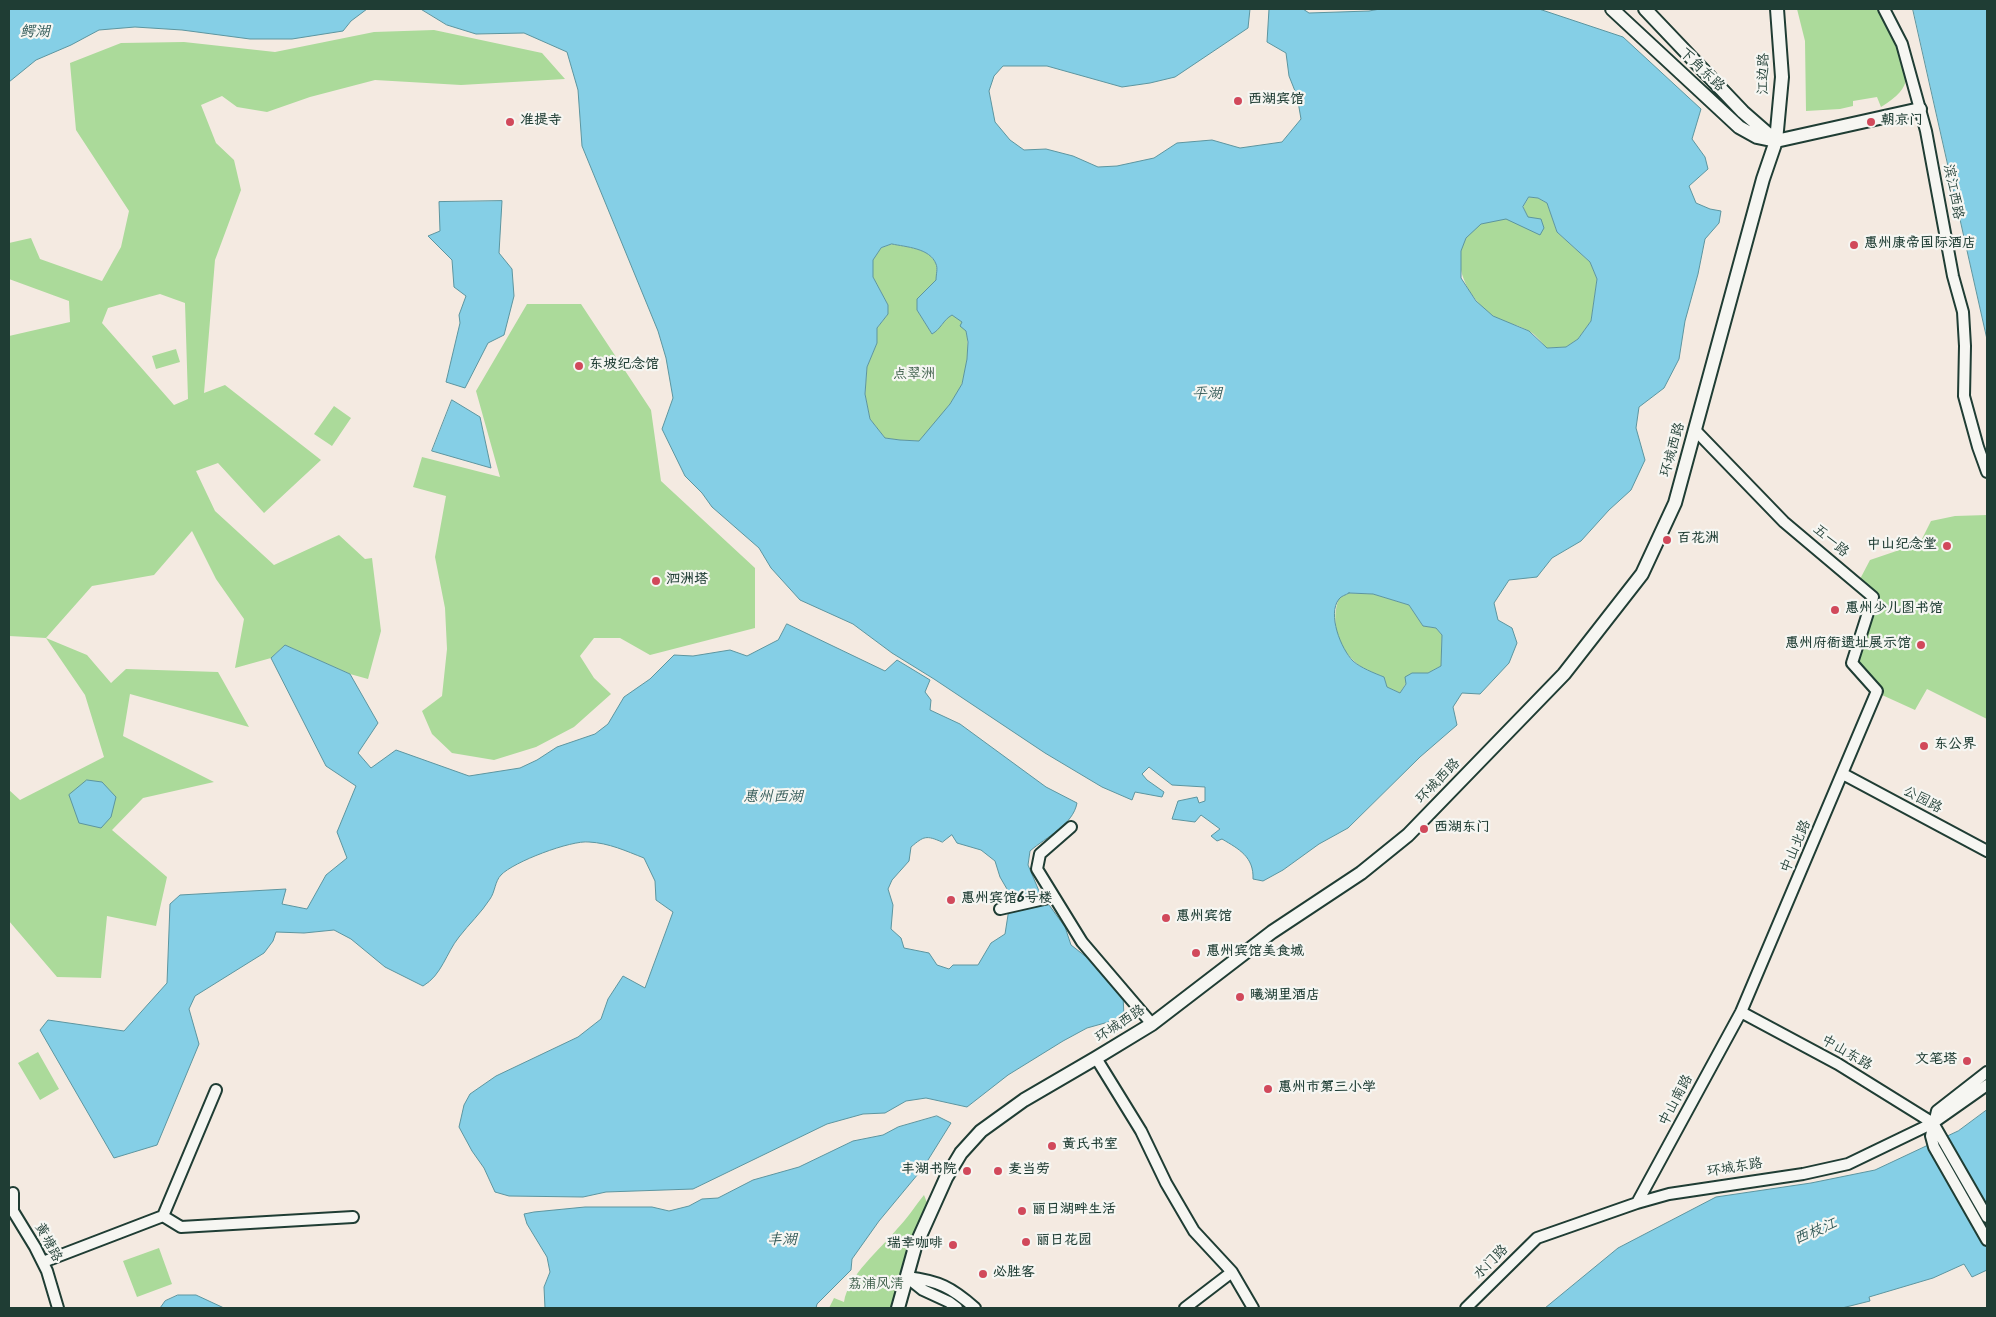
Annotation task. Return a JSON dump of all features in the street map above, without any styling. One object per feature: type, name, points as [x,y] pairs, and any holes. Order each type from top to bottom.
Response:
[{"type":"main road","name":"下角东路","points":[[1612,9],[1739,127],[1757,137],[1776,140],[1920,109]]},
{"type":"main road","name":"下角东路","points":[[1645,9],[1742,112],[1776,140]]},
{"type":"main road","name":"江边路","points":[[1776,140],[1782,77],[1777,9]]},
{"type":"main road","name":"环城西路","points":[[898,1308],[915,1247],[946,1178],[961,1153],[981,1131],[1024,1100],[1152,1024],[1272,932],[1361,873],[1408,835],[1564,674],[1642,574],[1675,503],[1763,179],[1776,140]]},
{"type":"main road","name":"环城西路","points":[[907,1277],[908,1308]]},
{"type":"street","name":"滨江西路","points":[[1884,9],[1902,44],[1926,132],[1953,276],[1963,312],[1965,346],[1964,396],[1987,472]]},
{"type":"street","name":"五一路","points":[[1695,430],[1784,522],[1873,597],[1852,663],[1877,691]]},
{"type":"street","name":"中山北路","points":[[1741,1012],[1877,691]]},
{"type":"street","name":"公园路","points":[[1843,774],[1987,851]]},
{"type":"street","points":[[1071,827],[1040,854],[1037,869],[1082,942],[1152,1024]]},
{"type":"street","points":[[1000,909],[1053,897]]},
{"type":"street","name":"中山东路","points":[[1741,1012],[1838,1064],[1933,1123]]},
{"type":"street","name":"中山南路","points":[[1637,1203],[1741,1012]]},
{"type":"street","points":[[1096,1058],[1141,1131],[1166,1183],[1194,1231],[1232,1272],[1253,1308]]},
{"type":"street","points":[[1987,1072],[1937,1111],[1931,1136],[1934,1147],[1987,1240]]},
{"type":"street","points":[[1933,1123],[1987,1085]]},
{"type":"street","points":[[43,1262],[163,1216],[216,1090]]},
{"type":"street","points":[[1933,1123],[1987,1217]]},
{"type":"street","name":"环城东路","points":[[1538,1238],[1637,1203],[1669,1194],[1803,1174],[1848,1164],[1933,1123]]},
{"type":"street","name":"黄塘路","points":[[13,1193],[13,1211],[43,1262],[58,1308]]},
{"type":"street","points":[[163,1216],[181,1228],[353,1217]]},
{"type":"street","name":"水门路","points":[[1466,1308],[1538,1238]]},
{"type":"street","points":[[1185,1308],[1232,1272]]},
{"type":"street","points":[[907,1277],[923,1290],[949,1302],[957,1308]]},
{"type":"street","points":[[907,1277],[931,1280],[958,1293],[975,1308]]},
{"type":"green space","points":[[1797,9],[1879,9],[1904,62],[1906,78],[1900,92],[1881,107],[1877,97],[1853,101],[1853,106],[1840,109],[1806,111],[1805,41]]},
{"type":"green space","points":[[434,30],[542,53],[565,79],[461,85],[375,80],[310,97],[267,112],[237,107],[222,96],[201,105],[216,143],[234,160],[241,190],[215,260],[204,393],[225,385],[321,460],[264,513],[218,463],[196,471],[215,511],[274,565],[339,535],[365,559],[372,558],[381,631],[368,679],[350,674],[285,645],[271,658],[235,668],[244,619],[216,579],[192,531],[154,575],[92,586],[46,638],[9,636],[9,336],[70,322],[69,301],[9,279],[9,243],[31,238],[40,259],[102,281],[121,247],[129,211],[76,130],[70,63],[121,43],[184,42],[275,52],[374,32]],"holes":[[[160,294],[185,303],[188,399],[174,405],[102,323],[108,308]]]},
{"type":"green space","points":[[1529,197],[1538,198],[1547,203],[1557,232],[1590,262],[1597,279],[1591,321],[1578,339],[1566,347],[1547,348],[1530,331],[1492,315],[1473,296],[1462,272],[1460,259],[1462,247],[1468,235],[1479,225],[1490,221],[1528,217],[1523,207]]},
{"type":"green space","name":"点翠洲","points":[[892,244],[923,251],[936,264],[936,280],[917,299],[917,310],[932,334],[952,315],[962,322],[967,336],[967,363],[961,386],[942,415],[919,441],[885,438],[870,419],[865,394],[867,367],[877,343],[877,328],[888,314],[888,305],[873,277],[873,260],[881,248]]},
{"type":"green space","points":[[527,304],[581,304],[651,410],[661,481],[755,568],[755,628],[650,655],[620,638],[594,638],[580,656],[594,678],[611,694],[574,727],[536,747],[494,760],[452,753],[432,734],[422,711],[442,696],[447,649],[445,608],[435,557],[446,496],[413,487],[422,457],[500,477],[476,391]]},
{"type":"green space","points":[[176,349],[180,362],[156,369],[152,356]]},
{"type":"green space","points":[[334,406],[351,418],[332,446],[314,434]]},
{"type":"green space","points":[[1987,515],[1987,719],[1927,689],[1915,710],[1882,695],[1882,690],[1855,662],[1875,595],[1859,581],[1870,560],[1920,543],[1931,521],[1955,516]]},
{"type":"green space","points":[[1349,593],[1373,594],[1409,605],[1423,626],[1436,628],[1442,635],[1441,666],[1428,673],[1412,673],[1400,693],[1387,687],[1384,677],[1356,663],[1343,647],[1335,623],[1339,598]]},
{"type":"green space","points":[[46,638],[87,655],[111,683],[126,669],[218,672],[249,727],[130,694],[123,736],[214,782],[143,798],[112,830],[167,877],[156,926],[107,916],[101,978],[57,977],[9,921],[9,790],[20,800],[104,757],[85,695]]},
{"type":"green space","points":[[38,1052],[59,1089],[40,1100],[18,1063]]},
{"type":"green space","name":"荔浦风清","points":[[924,1195],[928,1205],[892,1308],[829,1308],[834,1298],[844,1302],[847,1292],[858,1272],[904,1221]]},
{"type":"green space","points":[[159,1248],[172,1284],[137,1297],[123,1261]]},
{"type":"water","name":"鳄湖","points":[[9,9],[367,9],[351,21],[343,31],[292,39],[250,39],[182,30],[135,27],[99,30],[71,45],[36,60],[9,82]]},
{"type":"water","name":"平湖","points":[[421,9],[1250,9],[1248,28],[1175,77],[1150,83],[1122,87],[1047,66],[1003,66],[994,76],[989,91],[995,122],[1010,140],[1024,150],[1046,149],[1073,156],[1098,167],[1117,166],[1154,158],[1177,143],[1212,140],[1240,148],[1282,142],[1301,119],[1297,96],[1289,76],[1286,53],[1267,42],[1269,9],[1303,9],[1309,13],[1380,9],[1539,9],[1623,37],[1701,109],[1692,139],[1705,157],[1708,169],[1689,186],[1696,203],[1721,211],[1719,223],[1705,239],[1685,321],[1679,359],[1664,388],[1639,407],[1636,428],[1645,460],[1631,490],[1609,510],[1581,541],[1552,558],[1537,577],[1509,580],[1494,603],[1498,620],[1512,628],[1517,643],[1509,663],[1480,694],[1462,693],[1453,707],[1457,725],[1420,757],[1348,828],[1319,844],[1283,870],[1263,881],[1253,879],[1251,865],[1240,850],[1222,839],[1217,841],[1211,836],[1220,829],[1201,815],[1195,822],[1172,819],[1178,801],[1197,797],[1199,803],[1205,801],[1205,787],[1172,785],[1149,767],[1142,774],[1164,792],[1162,797],[1135,792],[1132,800],[1102,787],[1045,753],[892,653],[853,624],[800,600],[771,568],[759,548],[712,507],[702,493],[685,476],[662,429],[673,398],[666,358],[658,331],[582,146],[578,90],[567,52],[524,33],[476,34],[447,25]],"holes":[[[1529,197],[1538,198],[1547,203],[1557,232],[1590,262],[1597,279],[1591,321],[1578,339],[1566,347],[1547,348],[1529,331],[1493,316],[1476,301],[1461,278],[1461,251],[1466,238],[1481,224],[1506,219],[1540,235],[1544,228],[1541,219],[1528,217],[1523,207]],[[892,244],[910,247],[929,255],[937,267],[936,280],[917,299],[917,310],[932,334],[952,315],[962,322],[960,326],[966,331],[968,342],[967,359],[962,384],[950,404],[919,441],[885,438],[870,419],[865,394],[867,367],[877,343],[877,328],[888,314],[888,305],[873,277],[873,260],[881,248]],[[1349,593],[1373,594],[1409,605],[1423,626],[1436,628],[1442,635],[1441,666],[1428,673],[1412,673],[1405,677],[1406,684],[1400,693],[1387,687],[1384,677],[1356,664],[1348,656],[1340,640],[1335,622],[1334,613],[1340,598]]]},
{"type":"water","points":[[1913,9],[1987,9],[1987,339]]},
{"type":"water","points":[[502,201],[499,253],[512,269],[514,296],[504,335],[488,343],[465,388],[446,382],[460,323],[459,315],[466,296],[454,287],[452,260],[428,236],[440,231],[439,202]]},
{"type":"water","points":[[452,400],[480,417],[491,468],[432,451]]},
{"type":"water","name":"惠州西湖","points":[[787,624],[885,671],[897,660],[930,680],[925,692],[931,700],[930,710],[960,724],[1046,787],[1077,803],[1065,824],[1030,851],[1028,865],[1039,891],[1065,927],[1071,945],[1085,956],[1094,957],[1123,996],[1124,1016],[1087,1028],[1063,1041],[1008,1075],[967,1107],[926,1098],[906,1101],[885,1113],[863,1114],[827,1124],[693,1189],[606,1192],[583,1197],[509,1196],[495,1192],[484,1168],[459,1127],[464,1105],[470,1094],[496,1076],[578,1037],[601,1019],[608,999],[623,976],[645,988],[673,912],[656,900],[655,881],[644,858],[604,844],[581,842],[556,848],[529,858],[501,875],[497,880],[492,896],[454,943],[435,976],[423,986],[385,967],[351,939],[334,930],[304,933],[276,932],[273,941],[264,953],[195,996],[189,1009],[199,1044],[157,1145],[114,1158],[40,1030],[48,1020],[124,1031],[167,983],[170,904],[180,895],[286,889],[282,904],[307,909],[326,875],[347,858],[337,832],[356,786],[326,766],[271,658],[285,645],[350,674],[378,723],[358,753],[371,768],[396,750],[469,776],[520,768],[557,747],[595,734],[608,724],[624,697],[650,679],[674,655],[693,656],[730,650],[747,656],[778,640]],"holes":[[[952,835],[957,843],[981,850],[995,861],[1000,877],[1011,896],[1005,934],[991,943],[978,965],[953,965],[949,969],[937,965],[929,953],[904,948],[901,938],[891,929],[893,905],[888,889],[892,880],[909,861],[911,847],[919,841],[925,838],[932,838],[942,842]]]},
{"type":"water","points":[[87,780],[102,782],[116,797],[111,817],[101,828],[79,823],[69,795]]},
{"type":"water","name":"西枝江","points":[[1987,1110],[1987,1270],[1972,1277],[1964,1264],[1933,1278],[1869,1297],[1870,1301],[1842,1308],[1545,1308],[1618,1248],[1716,1197],[1811,1183],[1875,1170],[1958,1131]]},
{"type":"water","name":"丰湖","points":[[937,1116],[951,1123],[923,1168],[879,1221],[852,1259],[851,1270],[817,1304],[816,1308],[545,1308],[544,1287],[550,1272],[547,1257],[527,1224],[524,1214],[585,1207],[652,1207],[669,1211],[689,1206],[702,1199],[718,1198],[753,1180],[799,1167],[853,1141],[883,1135],[898,1127]]},
{"type":"water","points":[[178,1295],[196,1295],[224,1308],[160,1308],[165,1301]]},
{"type":"place","name":"西湖宾馆","points":[[1238,101]]},
{"type":"place","name":"准提寺","points":[[510,122]]},
{"type":"place","name":"朝京门","points":[[1871,122]]},
{"type":"place","name":"惠州康帝国际酒店","points":[[1854,245]]},
{"type":"place","name":"东坡纪念馆","points":[[579,366]]},
{"type":"place","name":"百花洲","points":[[1667,540]]},
{"type":"place","name":"中山纪念堂","points":[[1947,546]]},
{"type":"place","name":"泗洲塔","points":[[656,581]]},
{"type":"place","name":"惠州少儿图书馆","points":[[1835,610]]},
{"type":"place","name":"惠州府衙遗址展示馆","points":[[1921,645]]},
{"type":"place","name":"东公界","points":[[1924,746]]},
{"type":"place","name":"西湖东门","points":[[1424,829]]},
{"type":"place","name":"惠州宾馆6号楼","points":[[951,900]]},
{"type":"place","name":"惠州宾馆","points":[[1166,918]]},
{"type":"place","name":"惠州宾馆美食城","points":[[1196,953]]},
{"type":"place","name":"曦湖里酒店","points":[[1240,997]]},
{"type":"place","name":"文笔塔","points":[[1967,1061]]},
{"type":"place","name":"惠州市第三小学","points":[[1268,1089]]},
{"type":"place","name":"黄氏书室","points":[[1052,1146]]},
{"type":"place","name":"丰湖书院","points":[[967,1171]]},
{"type":"place","name":"麦当劳","points":[[998,1171]]},
{"type":"place","name":"丽日湖畔生活","points":[[1022,1211]]},
{"type":"place","name":"丽日花园","points":[[1026,1242]]},
{"type":"place","name":"瑞幸咖啡","points":[[953,1245]]},
{"type":"place","name":"必胜客","points":[[983,1274]]}]
